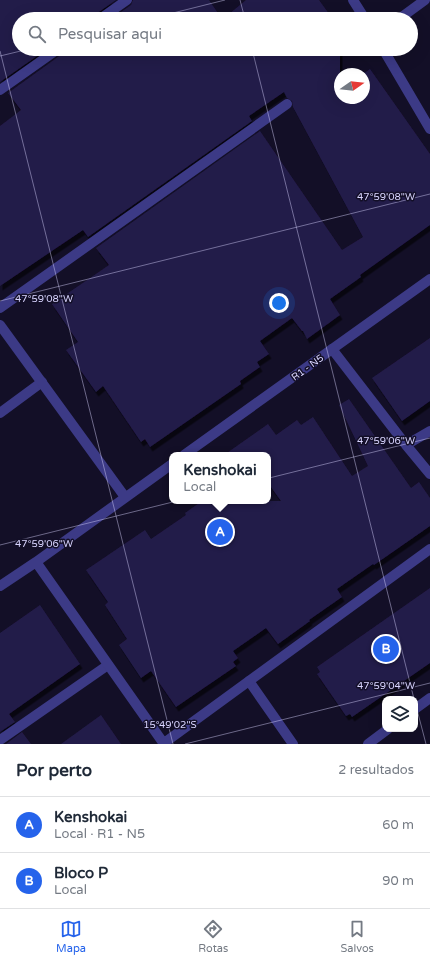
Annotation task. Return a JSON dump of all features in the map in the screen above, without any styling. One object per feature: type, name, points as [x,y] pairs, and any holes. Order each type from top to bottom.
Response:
[{"type":"street","points":[[110,12],[127,0]]},
{"type":"street","points":[[353,0],[361,12]]},
{"type":"street","points":[[409,12],[425,0]]},
{"type":"street","points":[[0,90],[48,56]]},
{"type":"street","points":[[388,56],[430,129]]},
{"type":"street","points":[[0,308],[287,104]]},
{"type":"street","name":"R1 - N5","points":[[188,452],[430,279]]},
{"type":"street","points":[[0,325],[125,497]]},
{"type":"street","points":[[332,349],[430,474]]},
{"type":"street","points":[[0,413],[42,382]]},
{"type":"street","points":[[406,445],[430,431]]},
{"type":"street","points":[[0,586],[36,562],[169,466]]},
{"type":"street","points":[[36,562],[164,743],[430,550]]},
{"type":"street","points":[[0,740],[108,665]]},
{"type":"street","points":[[249,681],[293,744]]},
{"type":"street","points":[[418,707],[430,698]]},
{"type":"street","points":[[368,744],[384,732]]},
{"type":"building","points":[[0,0],[116,0],[99,12],[12,12],[12,56],[37,56],[0,82]]},
{"type":"building","points":[[133,0],[209,0],[217,12],[121,12],[131,5]]},
{"type":"building","points":[[246,0],[319,0],[328,12],[231,12]]},
{"type":"building","points":[[59,56],[340,56],[340,68],[334,68],[334,104],[370,104],[370,69],[430,154],[430,225],[360,275],[361,277],[330,299],[340,315],[307,339],[303,331],[292,318],[260,341],[269,354],[257,362],[260,367],[240,381],[241,384],[150,447],[145,439],[141,442],[103,386],[96,392],[66,350],[78,342],[52,304],[109,265],[96,248],[260,131],[342,250],[363,237],[293,107],[292,101],[287,98],[284,92],[249,116],[252,121],[88,237],[83,230],[0,286],[0,126],[21,110],[8,93]]},
{"type":"building","points":[[430,338],[430,401],[402,421],[372,378]]},
{"type":"building","points":[[349,399],[411,488],[419,482],[430,498],[430,526],[337,589],[342,597],[278,644],[266,628],[233,651],[238,658],[233,662],[236,666],[176,707],[151,671],[141,678],[119,645],[127,639],[105,605],[108,602],[86,570],[145,530],[151,539],[186,515],[185,513],[198,504],[271,504],[271,501],[281,501],[271,487],[271,452],[228,452],[268,424],[276,435],[297,420],[301,425],[313,417],[352,476],[368,466],[339,405]]},
{"type":"building","points":[[430,588],[430,663],[352,717],[350,714],[346,716],[317,674],[320,672],[317,667]]},
{"type":"building","points":[[40,605],[80,664],[9,714],[15,722],[0,732],[0,633]]},
{"type":"building","points":[[101,715],[121,744],[61,744]]},
{"type":"building","points":[[22,732],[31,744],[6,744]]},
{"type":"place","name":"Kenshokai","points":[[220,532]]},
{"type":"place","name":"Bloco P","points":[[386,649]]}]
